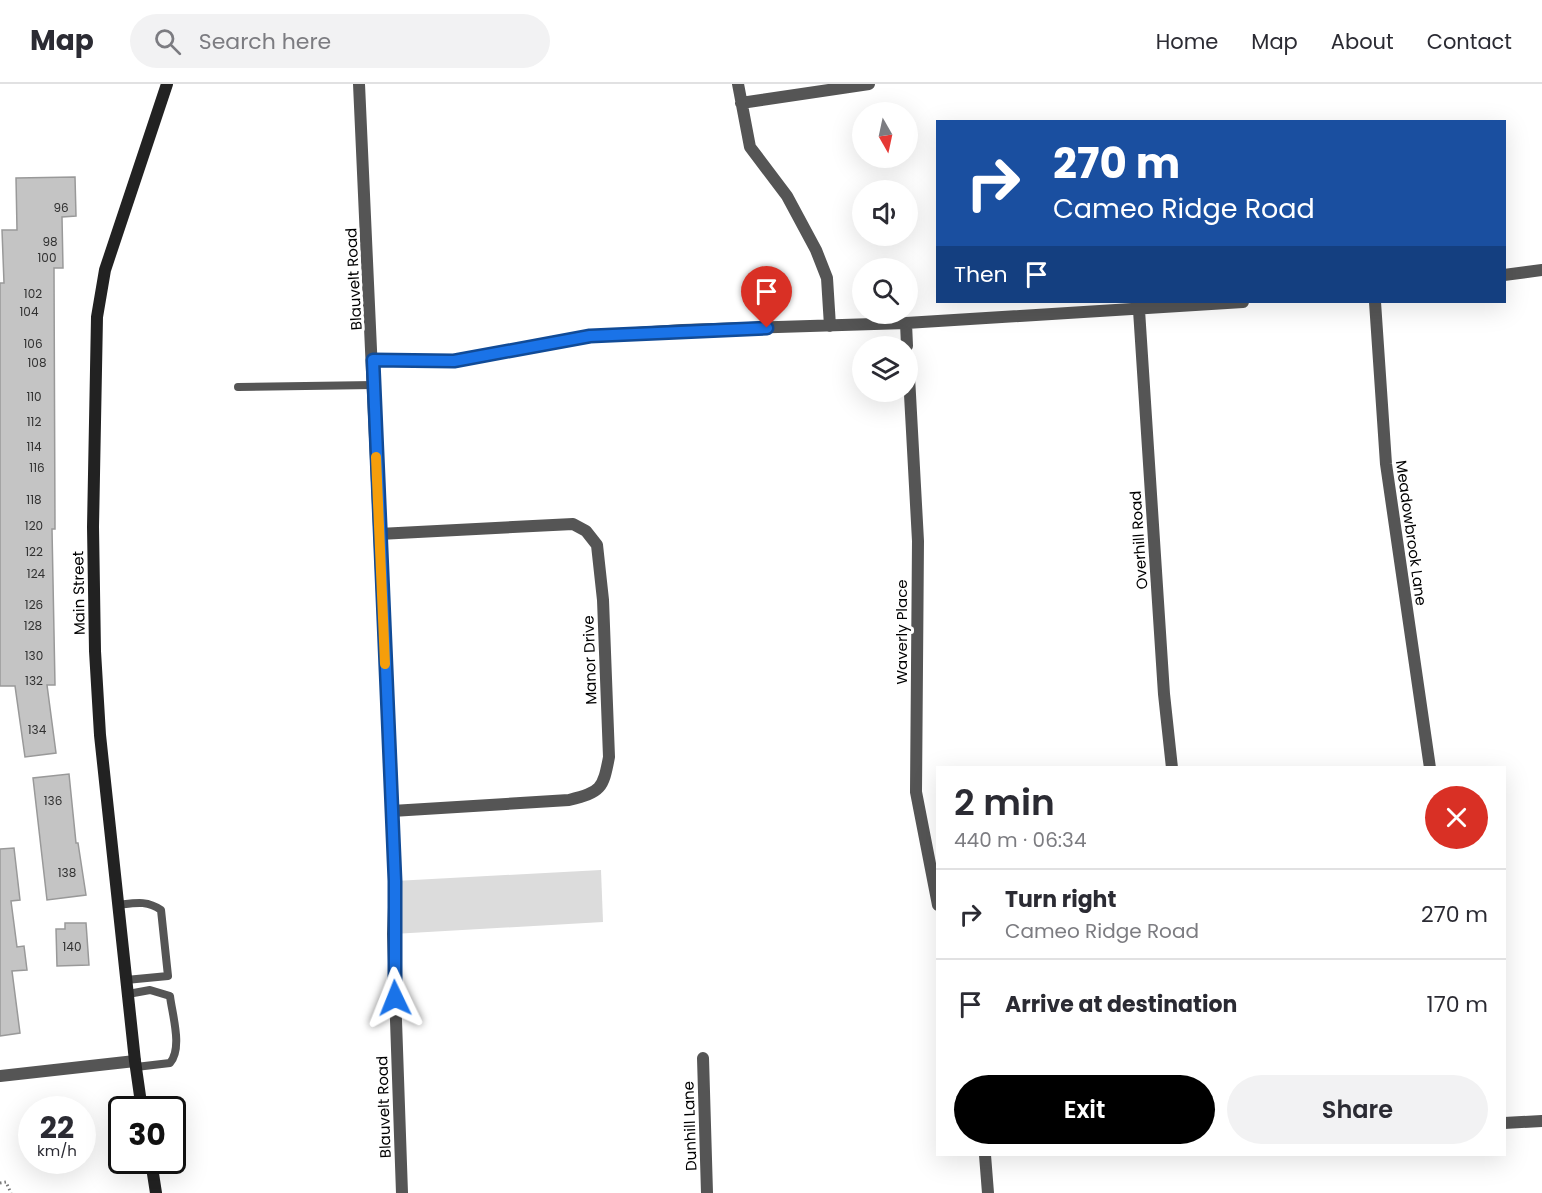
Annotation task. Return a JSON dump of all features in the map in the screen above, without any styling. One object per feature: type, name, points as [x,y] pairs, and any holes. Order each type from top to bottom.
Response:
[{"type":"main road","name":"Main Street","points":[[140,1096],[100,735],[95,651],[93,527],[97,317],[105,270],[167,84]]},
{"type":"main road","points":[[153,1174],[156,1193]]},
{"type":"street","name":"Blauvelt Road","points":[[359,84],[395,881],[393,934],[402,1193]]},
{"type":"street","points":[[738,84],[750,147],[787,196],[816,250],[827,278],[830,326]]},
{"type":"street","points":[[741,103],[869,84]]},
{"type":"street","points":[[1506,275],[1542,270]]},
{"type":"street","points":[[918,322],[1231,303]]},
{"type":"street","name":"Meadowbrook Lane","points":[[1375,303],[1386,464],[1430,766]]},
{"type":"street","name":"Overhill Road","points":[[1139,310],[1164,694],[1172,766]]},
{"type":"street","points":[[373,360],[454,361],[590,336],[683,330],[881,324]]},
{"type":"street","name":"Waverly Place","points":[[910,402],[918,541],[916,792],[936,895]]},
{"type":"street","name":"Manor Drive","points":[[379,534],[573,524],[586,531],[597,545],[603,600],[609,757],[604,782],[590,795],[569,800],[392,811]]},
{"type":"street","name":"Dunhill Lane","points":[[703,1058],[707,1193]]},
{"type":"street","points":[[0,1076],[135,1064]]},
{"type":"street","points":[[1506,1123],[1542,1121]]},
{"type":"street","points":[[985,1156],[988,1193]]},
{"type":"lane","points":[[238,387],[374,385]]},
{"type":"lane","points":[[118,905],[142,902],[152,904],[161,910],[163,920],[168,976],[126,980]]},
{"type":"lane","points":[[128,994],[150,990],[170,996],[176,1043],[175,1057],[170,1063],[135,1064]]},
{"type":"path","points":[[0,1182],[6,1182],[11,1193]]},
{"type":"shaded area","points":[[601,870],[603,922],[393,934],[395,881]]},
{"type":"building","points":[[75,177],[76,216],[62,217],[63,268],[54,268],[55,529],[52,529],[55,685],[47,685],[56,753],[25,757],[15,686],[0,686],[0,283],[4,283],[2,230],[17,230],[16,178]]},
{"type":"building","points":[[69,774],[76,843],[78,843],[86,895],[47,900],[33,778]]},
{"type":"building","points":[[14,848],[20,900],[11,901],[17,947],[24,946],[27,970],[12,971],[20,1033],[0,1036],[0,849]]},
{"type":"building","points":[[65,923],[86,923],[89,965],[57,966],[56,929],[65,929]]},
{"type":"slow traffic","points":[[376,457],[385,664]]},
{"type":"route","points":[[395,998],[393,934],[395,881],[373,360],[454,361],[590,336],[767,328]]}]
